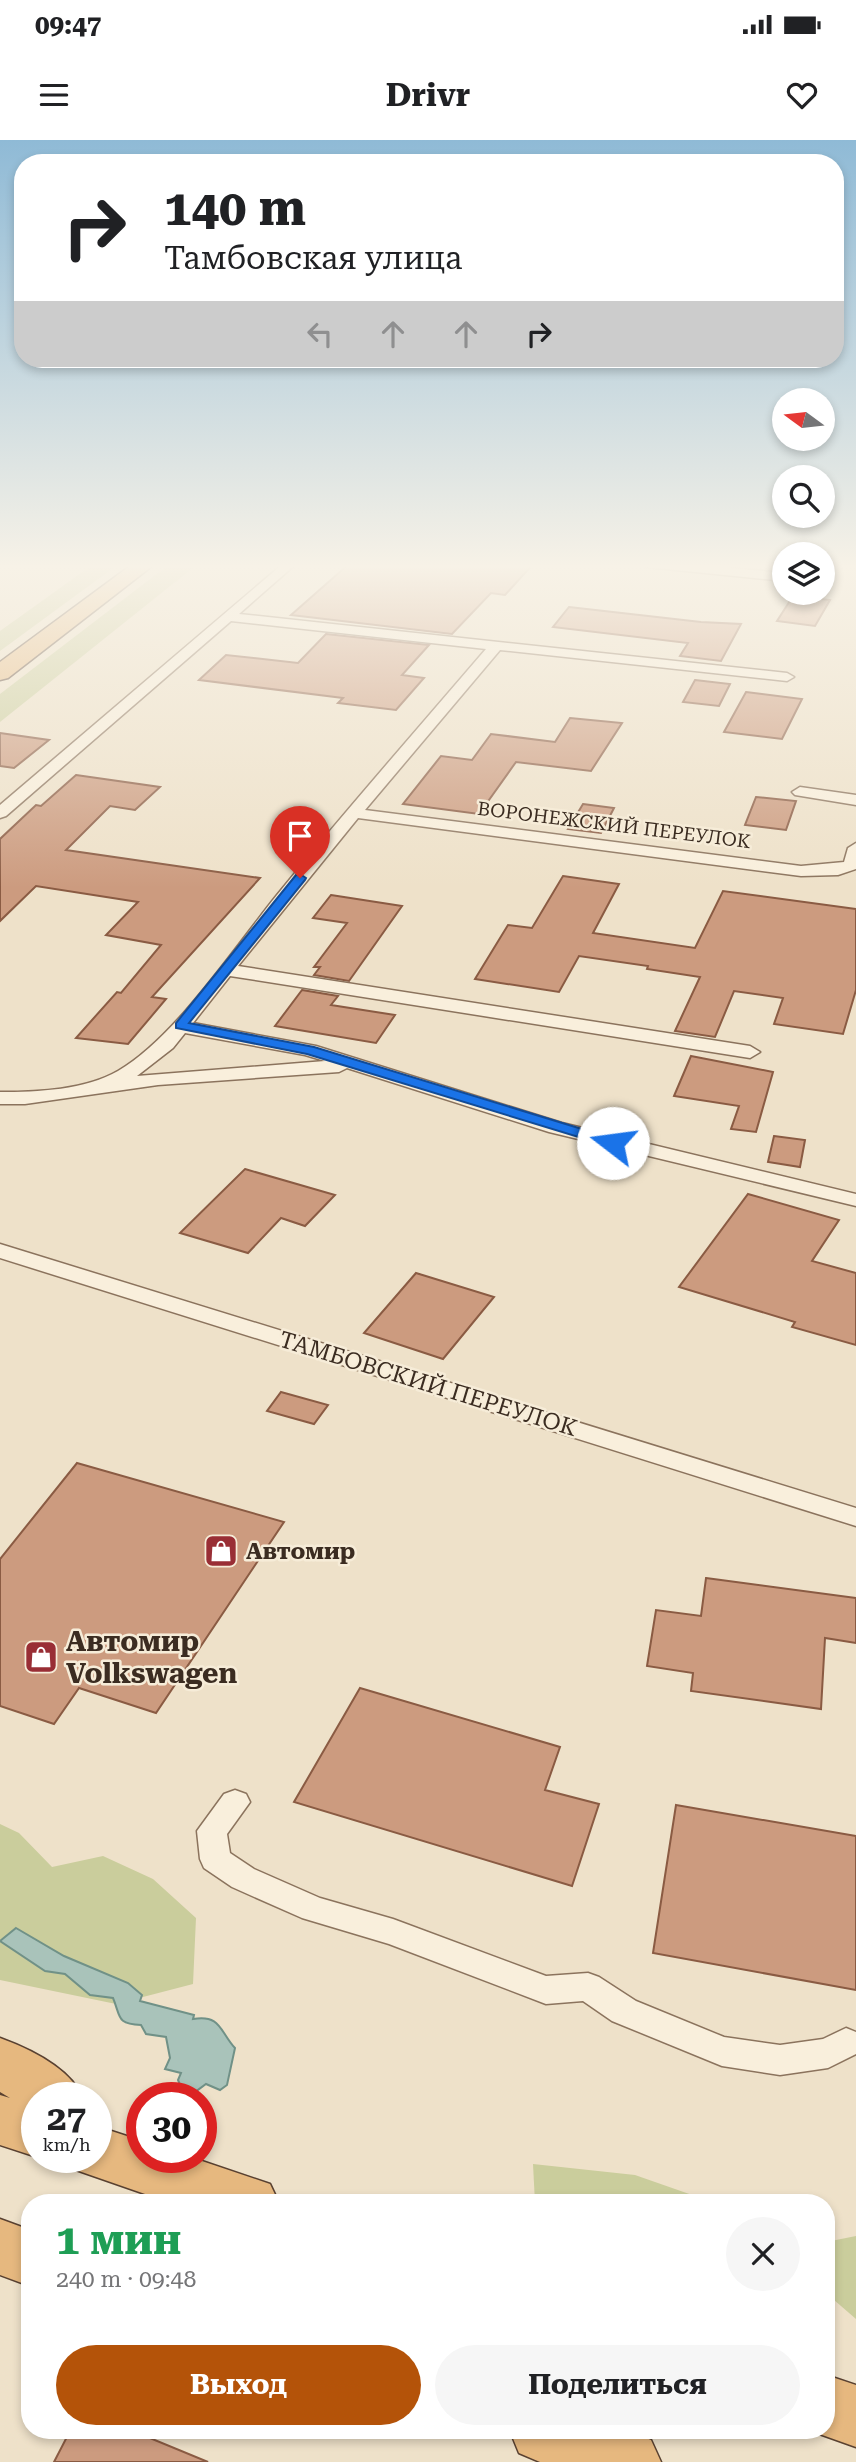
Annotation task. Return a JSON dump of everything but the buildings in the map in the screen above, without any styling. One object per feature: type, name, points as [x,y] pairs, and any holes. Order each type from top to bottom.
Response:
[{"type":"highway","points":[[0,2062],[31,2082]]},
{"type":"highway","points":[[0,2120],[21,2127]]},
{"type":"highway","points":[[176,2173],[228,2194]]},
{"type":"highway","points":[[835,2409],[856,2416]]},
{"type":"highway","points":[[564,2439],[629,2462]]},
{"type":"street","points":[[0,813],[164,671]]},
{"type":"street","points":[[102,1087],[127,1074],[166,1044],[354,813],[474,671]]},
{"type":"street","points":[[734,671],[787,677]]},
{"type":"street","points":[[800,792],[856,800]]},
{"type":"street","name":"ВОРОНЕЖСКИЙ ПЕРЕУЛОК","points":[[354,813],[801,871],[838,870],[851,865],[856,848]]},
{"type":"street","points":[[228,970],[750,1052]]},
{"type":"street","points":[[180,1026],[309,1050],[590,1137],[856,1200]]},
{"type":"street","points":[[0,1098],[44,1096],[158,1079],[313,1066],[370,1071]]},
{"type":"street","name":"ТАМБОВСКИЙ ПЕРЕУЛОК","points":[[0,1251],[856,1517]]},
{"type":"street","points":[[234,1801],[212,1831],[215,1859],[243,1878],[313,1909],[393,1932],[546,1990],[587,1987],[624,2011],[722,2051],[780,2060],[828,2053],[846,2043]]},
{"type":"green space","points":[[30,671],[63,671],[0,722],[0,694]]},
{"type":"green space","points":[[0,1824],[19,1833],[52,1867],[103,1856],[153,1879],[196,1918],[193,1984],[116,2004],[0,1980]]},
{"type":"green space","points":[[533,2164],[635,2175],[689,2194],[535,2194]]},
{"type":"green space","points":[[856,2236],[856,2319],[835,2301],[835,2240]]},
{"type":"water","points":[[16,1928],[64,1956],[128,1983],[142,1995],[140,2001],[194,2015],[193,2019],[202,2018],[215,2022],[235,2048],[227,2085],[220,2090],[217,2089],[217,2082],[179,2082],[181,2073],[165,2069],[170,2058],[166,2037],[146,2034],[141,2025],[123,2021],[113,1998],[90,1995],[65,1974],[45,1971],[0,1941]]},
{"type":"place","name":"Автомир","points":[[221,1551]]},
{"type":"place","name":"Автомир Volkswagen","points":[[41,1657]]},
{"type":"route","points":[[300,878],[180,1026],[309,1050],[510,1114],[613,1143]]}]
